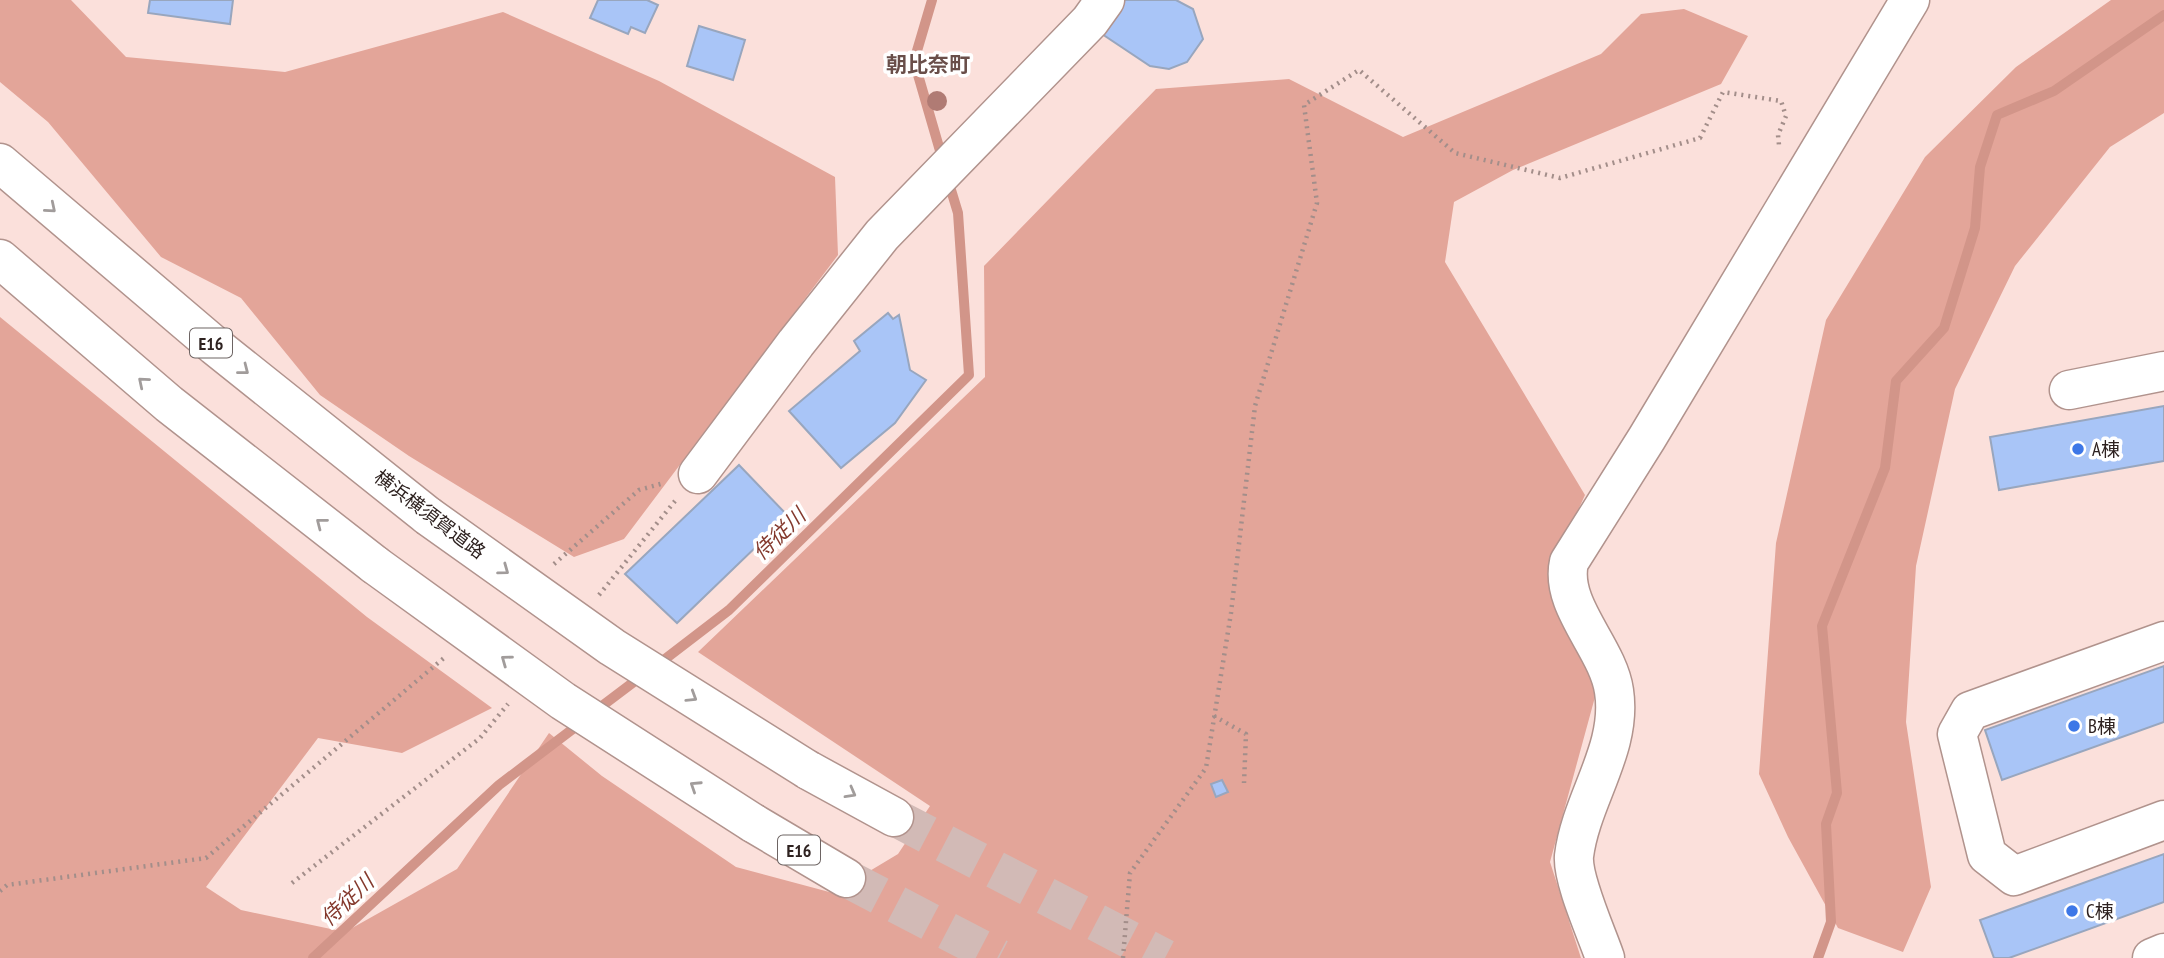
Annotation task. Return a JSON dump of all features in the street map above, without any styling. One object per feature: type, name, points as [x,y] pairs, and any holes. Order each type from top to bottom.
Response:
[{"type":"main road","points":[[698,474],[796,343],[882,235],[1090,20],[1105,0]]},
{"type":"main road","points":[[1605,958],[1578,880],[1574,858],[1614,732],[1614,688],[1567,586],[1569,562],[1647,438],[1910,0]]},
{"type":"main road","name":"横浜横須賀道路","points":[[0,163],[215,346],[428,516],[612,647],[808,770],[894,817]]},
{"type":"main road","name":"E16","points":[[0,259],[169,404],[375,565],[563,701],[753,823],[846,878]]},
{"type":"main road","points":[[2069,390],[2164,372]]},
{"type":"main road","points":[[2164,641],[1970,711],[1957,734],[1987,855],[2014,876],[2164,820]]},
{"type":"main road","points":[[2152,958],[2164,953]]},
{"type":"path","points":[[1123,958],[1130,873],[1206,768],[1231,613],[1255,406],[1317,203],[1304,105],[1359,70],[1455,153],[1560,178],[1700,138],[1723,92],[1782,101],[1786,116],[1778,135],[1780,164],[1807,171]]},
{"type":"path","points":[[546,571],[639,490],[698,474]]},
{"type":"path","points":[[0,891],[7,886],[206,858],[452,651]]},
{"type":"path","points":[[1214,716],[1246,734],[1244,783]]},
{"type":"shaded area","points":[[0,0],[71,0],[126,57],[285,72],[503,12],[659,81],[835,177],[838,255],[624,539],[574,557],[409,456],[320,395],[241,298],[161,257],[48,122],[0,82]]},
{"type":"shaded area","points":[[2111,0],[2164,0],[2164,113],[2110,147],[2015,266],[1955,389],[1916,566],[1906,722],[1931,887],[1903,952],[1838,928],[1788,837],[1759,774],[1776,543],[1826,320],[1925,157],[2016,67]]},
{"type":"shaded area","points":[[1684,9],[1748,36],[1721,84],[1513,170],[1454,202],[1445,262],[1585,495],[1550,572],[1598,686],[1550,862],[1581,958],[0,958],[0,317],[367,617],[492,708],[402,753],[318,738],[206,887],[241,910],[345,932],[457,869],[549,733],[602,776],[736,867],[833,893],[898,854],[930,806],[698,652],[985,377],[984,266],[1156,89],[1289,79],[1403,137],[1601,54],[1641,14]]},
{"type":"building","points":[[150,0],[233,0],[230,24],[148,13]]},
{"type":"building","points":[[598,0],[647,0],[658,5],[645,33],[631,27],[628,34],[590,18]]},
{"type":"building","points":[[1118,0],[1176,0],[1193,9],[1203,39],[1187,62],[1169,69],[1150,66],[1096,30]]},
{"type":"building","points":[[699,26],[745,40],[733,80],[687,66]]},
{"type":"building","points":[[888,313],[893,319],[899,315],[910,370],[926,380],[895,423],[841,468],[789,411],[860,351],[854,341]]},
{"type":"building","name":"A棟","points":[[2164,406],[2164,461],[1999,490],[1990,437]]},
{"type":"building","points":[[739,465],[788,516],[677,623],[625,574]]},
{"type":"building","name":"B棟","points":[[2164,666],[2164,722],[2002,780],[1985,730]]},
{"type":"building","points":[[1222,780],[1228,792],[1216,797],[1211,784]]},
{"type":"building","name":"C棟","points":[[2164,854],[2164,902],[2009,958],[1994,958],[1980,920]]},
{"type":"waterway","name":"侍従川","points":[[932,0],[914,61],[943,161]]},
{"type":"waterway","points":[[1818,958],[1831,922],[1826,824],[1837,793],[1822,626],[1885,468],[1896,381],[1944,328],[1975,228],[1980,167],[1997,115],[2054,91],[2164,15]]},
{"type":"waterway","name":"侍従川","points":[[656,666],[729,610],[969,375],[958,213],[948,180]]},
{"type":"waterway","name":"侍従川","points":[[594,712],[643,675]]},
{"type":"waterway","name":"侍従川","points":[[313,958],[499,785],[582,722]]},
{"type":"tunnel","points":[[894,817],[1165,958]]},
{"type":"tunnel","points":[[846,878],[999,958]]},
{"type":"place","name":"A棟","points":[[2078,449]]},
{"type":"place","name":"B棟","points":[[2074,726]]},
{"type":"place","name":"C棟","points":[[2072,911]]},
{"type":"district","name":"朝比奈町","points":[[928,64]]}]
